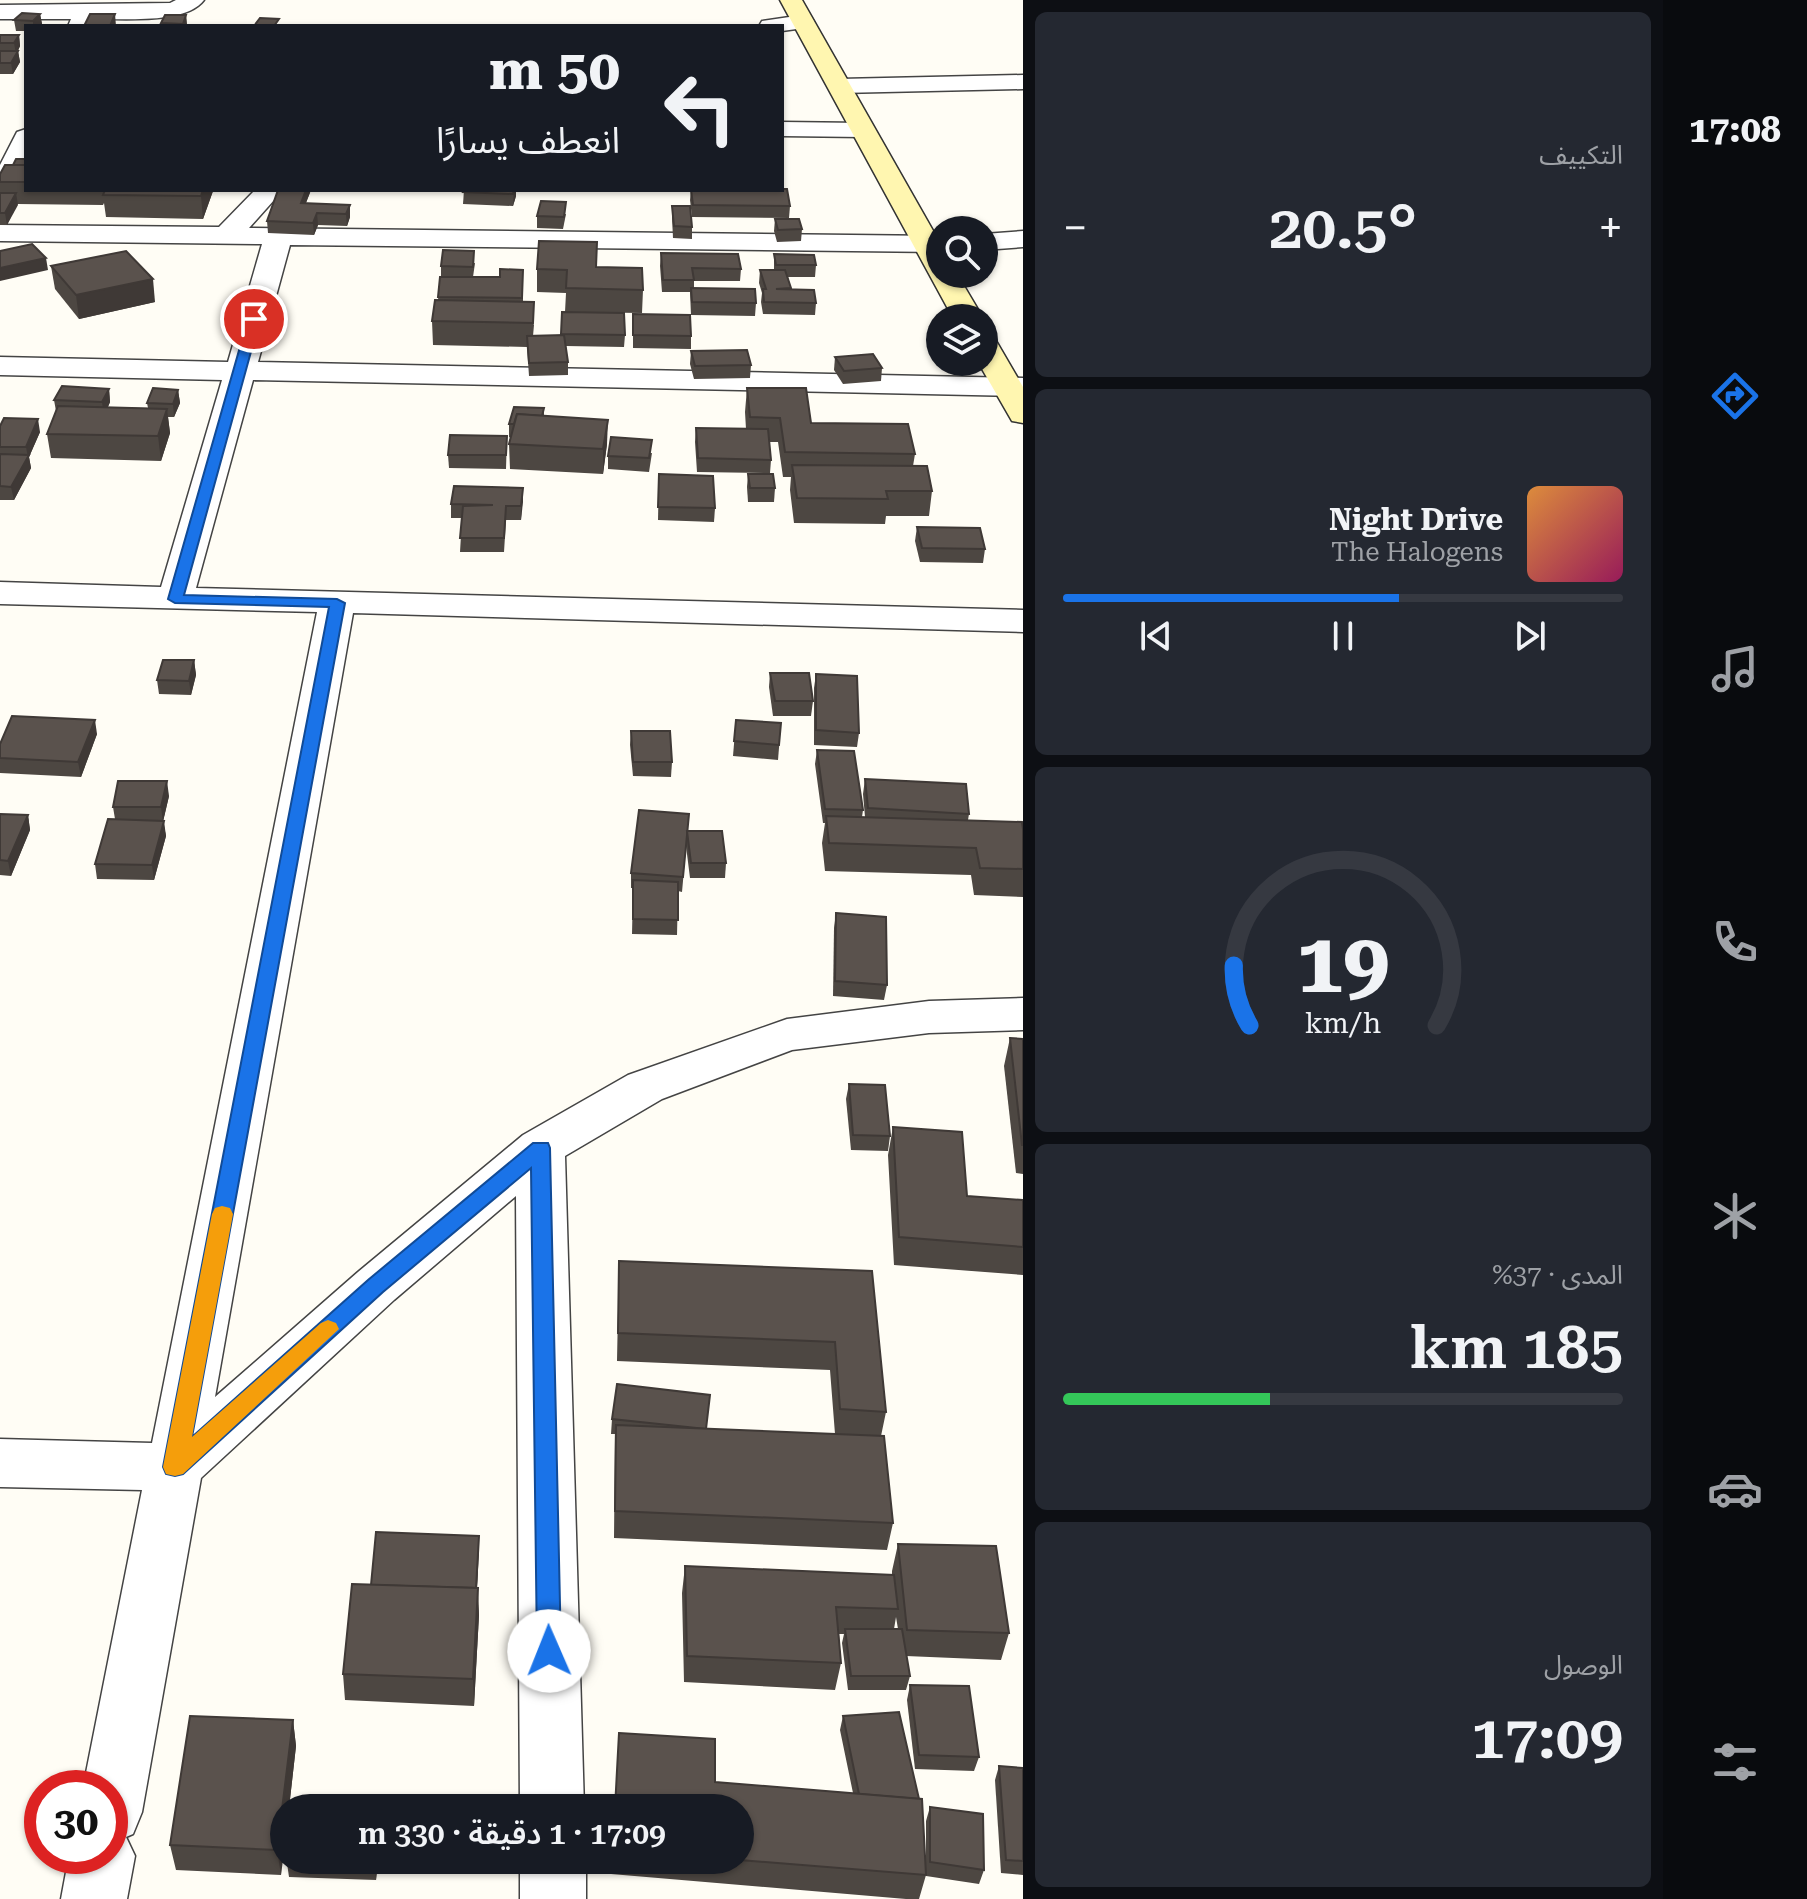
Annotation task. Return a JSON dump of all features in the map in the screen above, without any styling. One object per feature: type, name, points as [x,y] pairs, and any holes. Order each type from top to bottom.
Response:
[{"type":"main road","points":[[797,11],[926,236]]},
{"type":"main road","points":[[998,366],[1018,396]]},
{"type":"street","points":[[0,12],[82,20],[174,10],[193,0]]},
{"type":"street","points":[[774,24],[797,11]]},
{"type":"street","points":[[840,86],[1023,82]]},
{"type":"street","points":[[784,129],[863,130]]},
{"type":"street","points":[[0,192],[24,141]]},
{"type":"street","points":[[225,237],[268,192]]},
{"type":"street","points":[[0,233],[926,253]]},
{"type":"street","points":[[175,599],[278,238]]},
{"type":"street","points":[[998,241],[1023,239]]},
{"type":"street","points":[[0,366],[1018,396]]},
{"type":"street","points":[[0,593],[1023,621]]},
{"type":"street","points":[[118,1770],[337,603]]},
{"type":"street","points":[[0,1463],[175,1467],[376,1286],[540,1148],[645,1087],[787,1035],[929,1017],[1023,1014]]},
{"type":"street","points":[[540,1148],[552,1794]]},
{"type":"street","points":[[94,1899],[99,1874]]},
{"type":"street","points":[[553,1874],[553,1899]]},
{"type":"building","points":[[22,13],[40,14],[33,21],[14,20]]},
{"type":"building","points":[[90,14],[115,14],[111,24],[85,24]]},
{"type":"building","points":[[165,15],[186,15],[183,24],[161,23]]},
{"type":"building","points":[[260,18],[279,19],[275,24],[256,24]]},
{"type":"building","points":[[0,35],[19,35],[14,43],[0,43]]},
{"type":"building","points":[[0,51],[18,51],[11,63],[0,63]]},
{"type":"building","points":[[16,159],[24,159],[24,165],[13,165]]},
{"type":"building","points":[[5,165],[24,165],[24,182],[0,182]]},
{"type":"building","points":[[787,189],[790,206],[693,205],[691,192],[784,192]]},
{"type":"building","points":[[104,192],[202,192],[201,196],[103,195]]},
{"type":"building","points":[[277,192],[305,192],[301,203],[350,205],[346,214],[317,213],[313,223],[267,221]]},
{"type":"building","points":[[463,192],[514,192],[513,194]]},
{"type":"building","points":[[0,193],[16,193],[5,213],[0,213]]},
{"type":"building","points":[[541,201],[566,202],[564,217],[537,216]]},
{"type":"building","points":[[672,206],[690,206],[692,227],[674,226]]},
{"type":"building","points":[[775,219],[799,219],[802,229],[778,230]]},
{"type":"building","points":[[539,241],[597,242],[596,267],[642,268],[643,290],[566,288],[567,270],[537,269]]},
{"type":"building","points":[[32,244],[46,258],[0,268],[0,251]]},
{"type":"building","points":[[443,250],[474,251],[473,267],[441,266]]},
{"type":"building","points":[[126,251],[153,279],[76,295],[51,266]]},
{"type":"building","points":[[661,253],[738,254],[741,269],[692,268],[694,280],[663,280]]},
{"type":"building","points":[[774,254],[814,255],[816,265],[776,265]]},
{"type":"building","points":[[500,269],[523,270],[522,298],[438,297],[440,277],[500,277]]},
{"type":"building","points":[[760,270],[785,270],[791,288],[776,289],[814,290],[816,303],[764,302],[763,289],[766,289]]},
{"type":"building","points":[[691,288],[755,289],[756,303],[692,302]]},
{"type":"building","points":[[435,300],[534,302],[533,323],[432,321]]},
{"type":"building","points":[[562,312],[624,313],[625,335],[561,334]]},
{"type":"building","points":[[633,314],[690,315],[691,336],[633,335]]},
{"type":"building","points":[[564,335],[568,362],[529,363],[527,336]]},
{"type":"building","points":[[747,350],[751,365],[695,366],[691,351]]},
{"type":"building","points":[[873,354],[882,368],[844,371],[835,357]]},
{"type":"building","points":[[62,386],[109,389],[102,402],[54,400]]},
{"type":"building","points":[[153,388],[178,390],[173,404],[147,403]]},
{"type":"building","points":[[747,388],[806,388],[811,423],[908,424],[915,454],[785,452],[780,418],[750,417]]},
{"type":"building","points":[[58,406],[167,409],[158,436],[47,434]]},
{"type":"building","points":[[514,407],[544,408],[542,416],[517,414],[514,424],[509,424]]},
{"type":"building","points":[[517,414],[608,420],[603,449],[509,444]]},
{"type":"building","points":[[4,418],[38,419],[26,447],[0,447],[0,426]]},
{"type":"building","points":[[696,428],[768,429],[771,460],[698,458]]},
{"type":"building","points":[[450,435],[507,436],[506,455],[448,455]]},
{"type":"building","points":[[611,437],[652,440],[649,458],[608,456]]},
{"type":"building","points":[[0,454],[29,455],[11,487],[0,486]]},
{"type":"building","points":[[792,465],[927,466],[932,491],[886,491],[888,499],[797,498]]},
{"type":"building","points":[[659,474],[713,476],[715,508],[658,507]]},
{"type":"building","points":[[748,474],[773,474],[775,488],[750,488]]},
{"type":"building","points":[[454,486],[523,488],[521,506],[506,506],[504,538],[460,538],[463,506],[493,505],[451,504]]},
{"type":"building","points":[[917,527],[980,528],[985,549],[922,548]]},
{"type":"building","points":[[163,660],[194,660],[189,681],[157,680]]},
{"type":"building","points":[[770,673],[809,673],[813,701],[775,701]]},
{"type":"building","points":[[816,674],[857,676],[859,733],[816,730]]},
{"type":"building","points":[[12,716],[95,720],[78,762],[0,758],[0,744]]},
{"type":"building","points":[[736,720],[781,723],[779,745],[734,741]]},
{"type":"building","points":[[631,731],[670,731],[672,762],[633,762]]},
{"type":"building","points":[[817,750],[854,751],[863,810],[825,809]]},
{"type":"building","points":[[865,779],[966,784],[969,814],[868,808]]},
{"type":"building","points":[[118,781],[167,781],[161,807],[113,807]]},
{"type":"building","points":[[639,810],[689,814],[683,877],[631,873]]},
{"type":"building","points":[[0,814],[28,815],[8,861],[0,860]]},
{"type":"building","points":[[826,816],[1022,822],[1023,869],[980,868],[976,848],[829,843]]},
{"type":"building","points":[[108,819],[164,821],[152,865],[95,864]]},
{"type":"building","points":[[687,831],[722,831],[726,863],[691,863]]},
{"type":"building","points":[[633,880],[678,882],[678,920],[633,919]]},
{"type":"building","points":[[836,913],[886,917],[887,985],[835,981]]},
{"type":"building","points":[[1010,1038],[1023,1039],[1023,1145],[1022,1145]]},
{"type":"building","points":[[849,1084],[885,1085],[890,1136],[853,1135]]},
{"type":"building","points":[[893,1127],[962,1132],[967,1196],[1023,1200],[1023,1247],[899,1237]]},
{"type":"building","points":[[619,1261],[872,1271],[886,1412],[840,1409],[835,1342],[618,1333]]},
{"type":"building","points":[[617,1384],[710,1395],[706,1429],[612,1419]]},
{"type":"building","points":[[616,1425],[884,1436],[893,1523],[615,1511]]},
{"type":"building","points":[[376,1532],[479,1536],[476,1588],[371,1585]]},
{"type":"building","points":[[898,1544],[996,1546],[1009,1633],[907,1630]]},
{"type":"building","points":[[685,1566],[894,1575],[898,1609],[836,1607],[841,1663],[687,1656]]},
{"type":"building","points":[[352,1584],[478,1588],[473,1679],[343,1674]]},
{"type":"building","points":[[845,1629],[902,1629],[910,1676],[851,1676]]},
{"type":"building","points":[[910,1685],[969,1686],[979,1757],[919,1755]]},
{"type":"building","points":[[899,1712],[919,1799],[859,1794],[843,1716]]},
{"type":"building","points":[[190,1716],[293,1720],[284,1794],[270,1794],[270,1850],[170,1845]]},
{"type":"building","points":[[619,1733],[715,1739],[715,1782],[922,1799],[926,1875],[754,1861],[754,1794],[616,1794]]},
{"type":"building","points":[[999,1766],[1023,1768],[1023,1861],[1006,1860]]},
{"type":"building","points":[[930,1807],[983,1814],[984,1870],[930,1862]]},
{"type":"slow traffic","points":[[222,1214],[175,1467],[328,1329]]},
{"type":"route","points":[[254,319],[175,599],[337,603],[175,1467],[376,1286],[540,1148],[549,1651]]}]
